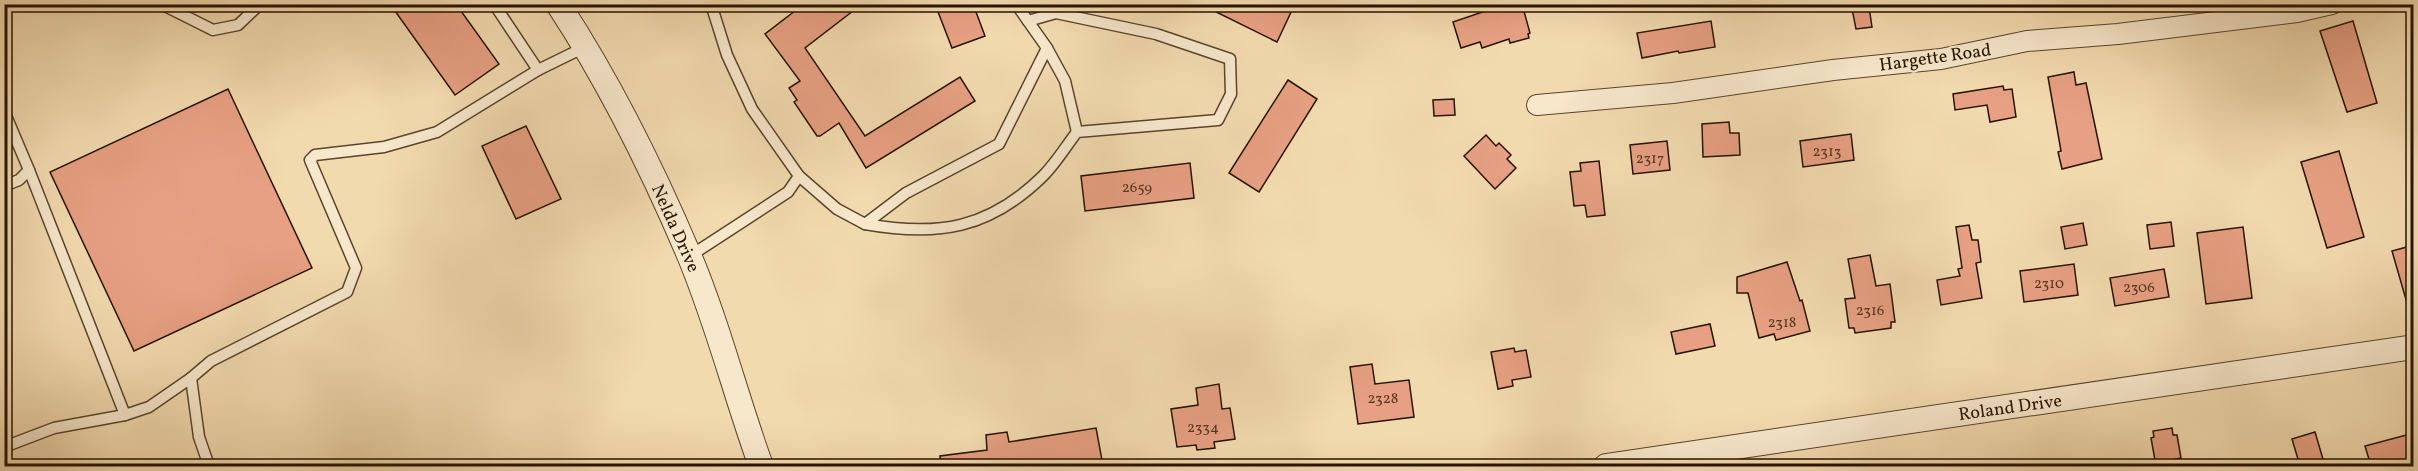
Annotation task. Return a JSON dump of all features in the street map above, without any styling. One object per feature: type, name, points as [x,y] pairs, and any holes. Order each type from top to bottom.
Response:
[{"type":"street","name":"Nelda Drive","points":[[558,4],[604,77],[631,129],[689,256],[761,466]]},
{"type":"street","name":"Hargette Road","points":[[1537,105],[1673,93],[1833,70],[1941,59],[2027,41],[2118,34],[2297,12],[2332,4]]},
{"type":"street","name":"Roland Drive","points":[[1606,466],[1712,459],[2414,347]]},
{"type":"lane","points":[[161,4],[213,30],[238,25],[260,4]]},
{"type":"lane","points":[[494,4],[538,70]]},
{"type":"lane","points":[[711,4],[727,55],[752,109],[799,176],[837,209],[866,224],[892,229],[927,230],[961,226],[1004,207],[1012,201],[1044,175],[1077,132],[1218,120],[1231,94],[1230,59],[1156,34],[1056,13],[1028,21]]},
{"type":"lane","points":[[1016,4],[1047,48],[1065,81],[1077,132]]},
{"type":"lane","points":[[4,447],[54,428],[125,415],[149,407],[192,378],[212,361],[347,292],[356,268],[309,160],[315,155],[384,147],[437,132],[538,70],[585,47]]},
{"type":"lane","points":[[866,224],[906,193],[999,144],[1047,48]]},
{"type":"lane","points":[[4,111],[125,415]]},
{"type":"lane","points":[[4,186],[19,180],[29,170]]},
{"type":"lane","points":[[689,256],[788,192],[799,176]]},
{"type":"lane","points":[[192,378],[199,437],[209,466]]},
{"type":"building","points":[[390,4],[456,4],[499,64],[455,95]]},
{"type":"building","points":[[804,4],[862,4],[805,48],[865,136],[960,77],[975,101],[866,168],[839,123],[817,136],[794,102],[797,100],[789,88],[800,81],[765,34]]},
{"type":"building","points":[[935,4],[973,4],[985,36],[952,48]]},
{"type":"building","points":[[1200,4],[1280,4],[1292,10],[1277,42]]},
{"type":"building","points":[[1506,4],[1522,4],[1530,33],[1529,38],[1510,43],[1509,39],[1482,48],[1480,42],[1461,48],[1453,22]]},
{"type":"building","points":[[1869,7],[1872,27],[1856,29],[1852,9]]},
{"type":"building","points":[[1711,21],[1715,47],[1642,58],[1637,33]]},
{"type":"building","points":[[2353,21],[2377,103],[2347,112],[2320,31]]},
{"type":"building","points":[[2074,72],[2076,85],[2086,83],[2102,159],[2062,169],[2048,77]]},
{"type":"building","points":[[1288,80],[1317,99],[1259,192],[1229,173]]},
{"type":"building","points":[[2003,86],[2004,90],[2012,89],[2016,117],[1990,122],[1987,105],[1955,110],[1953,94]]},
{"type":"building","points":[[228,89],[312,268],[134,351],[50,172]]},
{"type":"building","points":[[1454,99],[1455,115],[1434,116],[1433,100]]},
{"type":"building","points":[[1729,122],[1730,133],[1739,133],[1740,155],[1703,157],[1702,124]]},
{"type":"building","points":[[526,126],[561,199],[516,219],[482,146]]},
{"type":"building","points":[[1851,134],[1854,160],[1803,167],[1800,141]]},
{"type":"building","points":[[1486,135],[1496,146],[1499,143],[1511,155],[1507,159],[1516,168],[1495,189],[1464,156]]},
{"type":"building","points":[[1667,141],[1670,170],[1633,174],[1630,145]]},
{"type":"building","points":[[2339,151],[2364,237],[2327,248],[2301,162]]},
{"type":"building","points":[[1599,161],[1605,215],[1587,217],[1585,205],[1574,206],[1570,172],[1581,171],[1580,163]]},
{"type":"building","points":[[1190,163],[1194,198],[1085,211],[1081,176]]},
{"type":"building","points":[[2171,222],[2174,246],[2150,249],[2147,225]]},
{"type":"building","points":[[2083,223],[2087,245],[2065,249],[2061,227]]},
{"type":"building","points":[[1969,225],[1972,240],[1978,240],[1981,262],[1976,263],[1982,298],[1941,305],[1937,280],[1960,276],[1958,269],[1962,268],[1956,227]]},
{"type":"building","points":[[2243,227],[2252,298],[2206,304],[2197,233]]},
{"type":"building","points":[[2414,245],[2414,310],[2409,310],[2392,251]]},
{"type":"building","points":[[1870,255],[1876,286],[1890,284],[1895,322],[1891,322],[1891,328],[1855,333],[1854,328],[1849,328],[1845,299],[1855,298],[1848,259]]},
{"type":"building","points":[[1787,262],[1800,301],[1802,300],[1810,331],[1776,340],[1774,334],[1759,338],[1748,293],[1737,293],[1737,277]]},
{"type":"building","points":[[2074,264],[2078,295],[2024,302],[2020,271]]},
{"type":"building","points":[[2164,269],[2169,297],[2115,306],[2110,278]]},
{"type":"building","points":[[1710,324],[1715,346],[1676,354],[1671,332]]},
{"type":"building","points":[[1514,348],[1515,352],[1526,350],[1531,377],[1512,380],[1513,386],[1498,389],[1491,352]]},
{"type":"building","points":[[1372,364],[1375,384],[1409,380],[1414,417],[1358,424],[1350,367]]},
{"type":"building","points":[[1219,384],[1222,409],[1230,408],[1235,439],[1214,442],[1215,448],[1197,450],[1196,445],[1177,447],[1171,409],[1198,405],[1196,388]]},
{"type":"building","points":[[1096,428],[1102,460],[1060,466],[941,466],[940,456],[987,450],[986,435],[1007,432],[1009,442]]},
{"type":"building","points":[[2172,428],[2173,435],[2177,435],[2181,458],[2175,459],[2176,466],[2156,466],[2151,438],[2154,437],[2153,431]]},
{"type":"building","points":[[2315,432],[2325,466],[2300,466],[2292,439]]},
{"type":"building","points":[[2414,433],[2414,466],[2371,466],[2365,446]]}]
